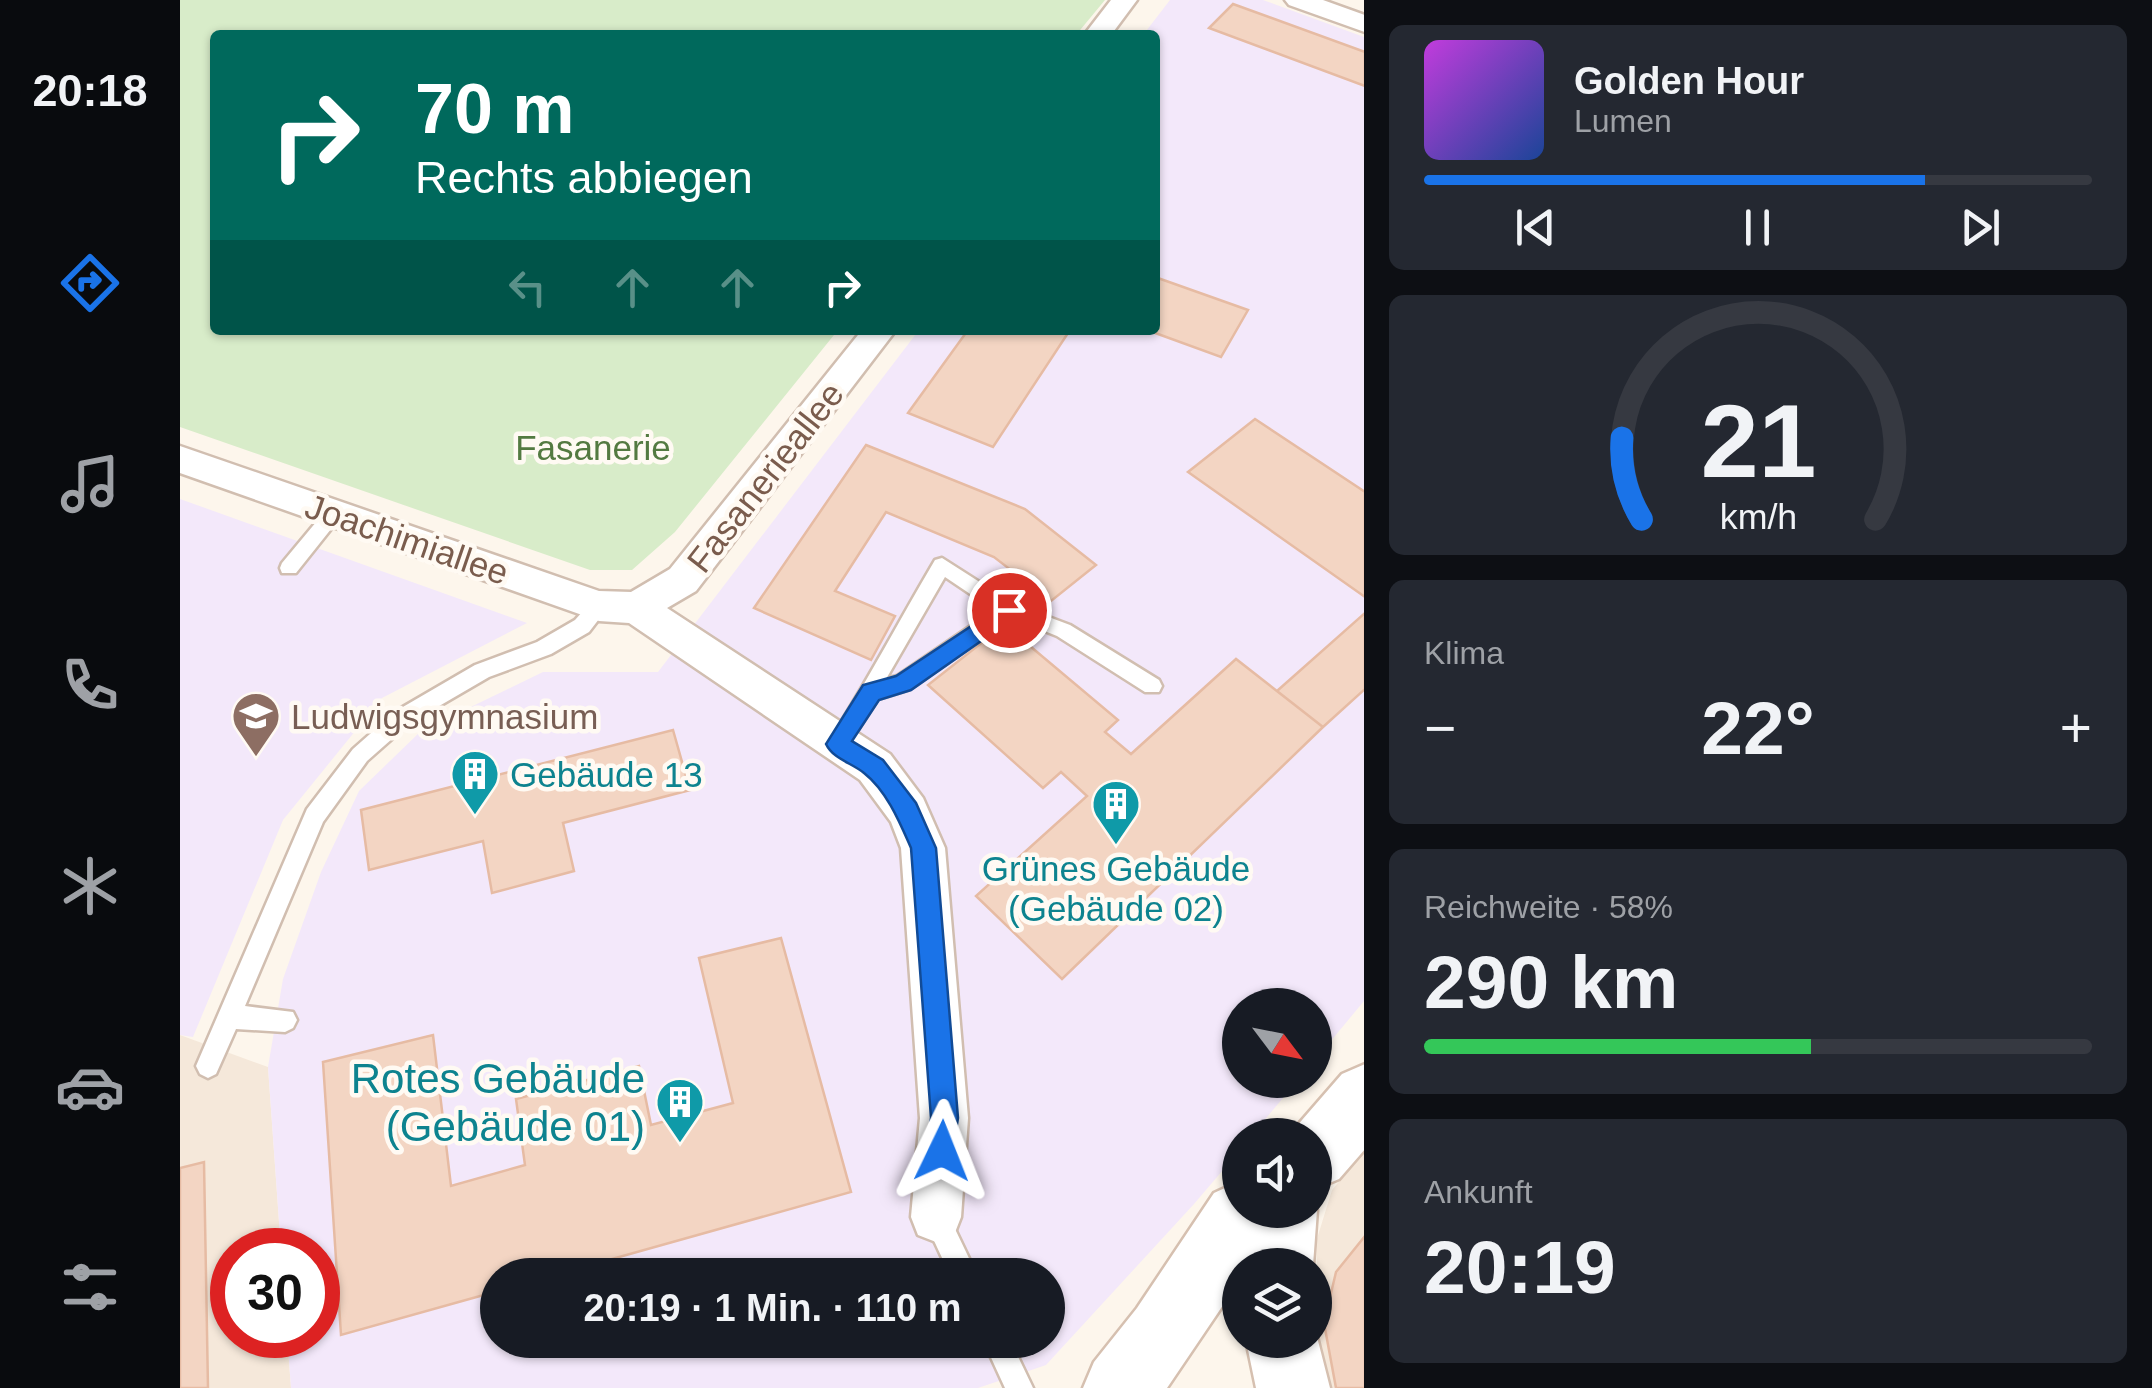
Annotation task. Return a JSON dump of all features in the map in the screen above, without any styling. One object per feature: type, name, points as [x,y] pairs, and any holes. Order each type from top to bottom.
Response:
[{"type":"main road","points":[[1332,1135],[1364,1097]]},
{"type":"main road","points":[[1120,1388],[1163,1334],[1232,1228]]},
{"type":"main road","points":[[1286,1358],[1292,1388]]},
{"type":"street","points":[[1101,30],[1124,0]]},
{"type":"street","points":[[1298,0],[1364,24]]},
{"type":"street","name":"Fasanerieallee","points":[[617,607],[683,580],[876,335]]},
{"type":"street","name":"Joachimiallee","points":[[180,459],[333,514],[617,607],[875,767],[908,811],[923,848],[944,1118],[936,1216]]},
{"type":"lane","points":[[289,568],[333,514]]},
{"type":"lane","points":[[838,744],[942,565],[1009,610],[1036,618],[1152,686]]},
{"type":"lane","points":[[208,1066],[315,816],[360,755],[403,717],[482,670],[556,641],[617,607]]},
{"type":"lane","points":[[871,692],[903,684],[1009,610]]},
{"type":"lane","points":[[228,1017],[285,1020]]},
{"type":"lane","points":[[936,1216],[956,1258]]},
{"type":"lane","points":[[1005,1358],[1019,1388]]},
{"type":"shaded area","points":[[1170,0],[1263,0],[1364,37],[1364,1001],[1332,1040],[1332,988],[1222,988],[1222,1098],[1283,1098],[1266,1118],[1222,1118],[1222,1171],[1065,1344],[1065,1258],[480,1258],[480,1358],[1052,1358],[1046,1365],[978,1388],[291,1388],[289,1358],[340,1358],[340,1228],[279,1228],[268,1067],[283,979],[321,872],[359,791],[421,731],[543,672],[658,672],[915,335],[1160,335],[1160,30],[1147,30]]},
{"type":"shaded area","name":"Ludwigsgymnasium","points":[[180,499],[527,623],[382,698],[283,820],[193,1037],[180,1035]]},
{"type":"shaded area","points":[[180,1035],[268,1067],[279,1228],[210,1228],[210,1358],[289,1358],[291,1388],[180,1388]]},
{"type":"shaded area","points":[[1364,1151],[1364,1388],[1322,1388],[1321,1358],[1332,1358],[1332,1248],[1316,1248],[1316,1242],[1320,1228],[1332,1228],[1332,1190]]},
{"type":"green space","name":"Fasanerie","points":[[180,0],[1105,0],[1080,30],[210,30],[210,335],[834,335],[675,532],[632,570],[590,570],[180,427]]},
{"type":"building","points":[[1233,4],[1364,52],[1364,86],[1209,28]]},
{"type":"building","points":[[1160,279],[1248,310],[1221,357],[1160,335]]},
{"type":"building","points":[[964,335],[1067,335],[993,447],[908,413]]},
{"type":"building","points":[[1255,419],[1364,491],[1364,596],[1188,472]]},
{"type":"building","points":[[866,445],[1025,509],[1096,565],[1051,601],[994,557],[886,512],[835,591],[895,616],[871,660],[754,608]]},
{"type":"building","points":[[1364,614],[1364,690],[1323,727],[1277,691]]},
{"type":"building","name":"Grünes Gebäude (Gebäude 02)","points":[[1018,636],[1118,720],[1105,732],[1131,754],[1236,659],[1323,727],[1062,979],[976,896],[1087,796],[1061,772],[1043,788],[928,685],[989,637],[1003,648]]},
{"type":"building","name":"Gebäude 13","points":[[673,730],[690,790],[563,823],[574,871],[492,893],[483,841],[369,870],[361,810]]},
{"type":"building","name":"Rotes Gebäude (Gebäude 01)","points":[[781,938],[851,1192],[616,1258],[480,1258],[480,1296],[341,1335],[340,1228],[334,1228],[323,1062],[433,1035],[451,1186],[525,1165],[516,1099],[639,1066],[651,1125],[733,1103],[699,958]]},
{"type":"building","points":[[204,1162],[208,1388],[180,1388],[180,1168]]},
{"type":"building","points":[[1364,1237],[1364,1388],[1336,1388],[1330,1358],[1336,1272]]},
{"type":"place","name":"Ludwigsgymnasium","points":[[256,758]]},
{"type":"place","name":"Gebäude 13","points":[[475,816]]},
{"type":"place","name":"Grünes Gebäude (Gebäude 02)","points":[[1116,846]]},
{"type":"place","name":"Rotes Gebäude (Gebäude 01)","points":[[680,1144]]},
{"type":"route","points":[[942,1151],[944,1118],[923,848],[908,811],[875,767],[838,744],[871,692],[903,684],[1009,610]]}]
